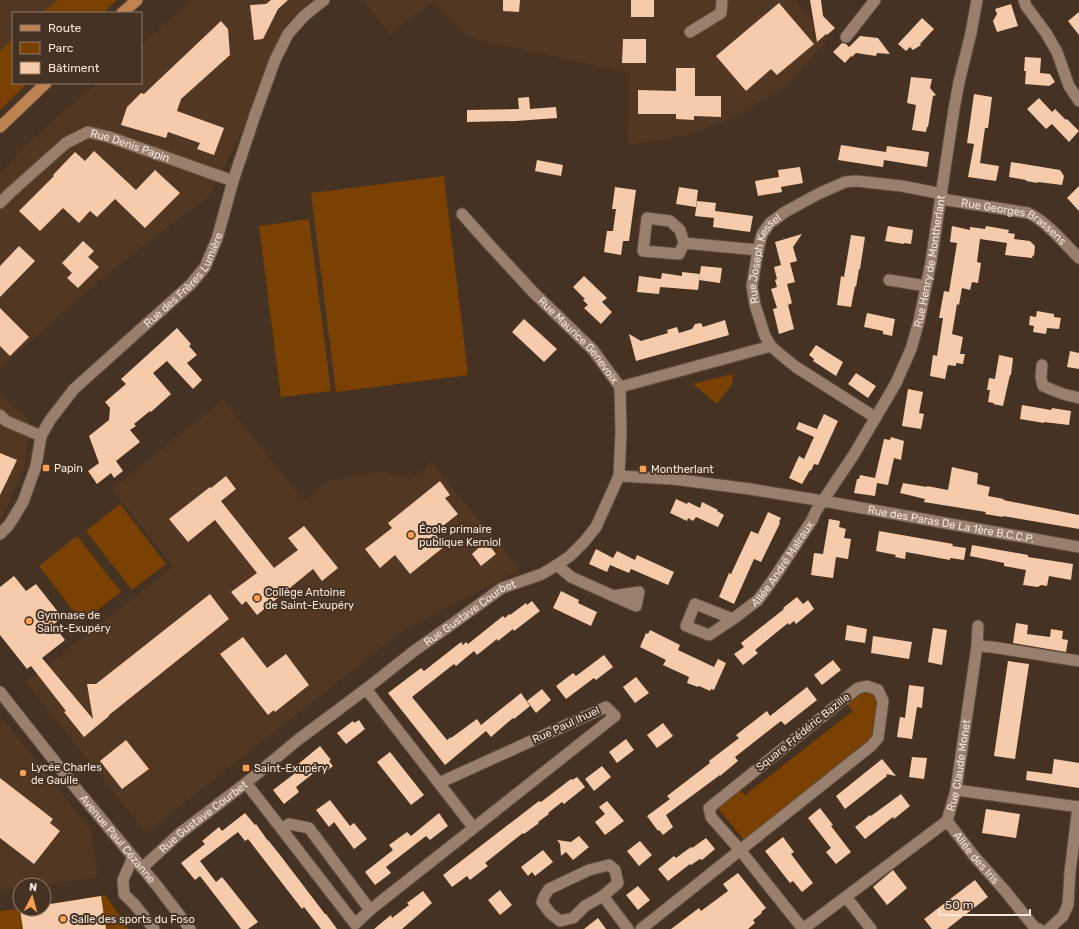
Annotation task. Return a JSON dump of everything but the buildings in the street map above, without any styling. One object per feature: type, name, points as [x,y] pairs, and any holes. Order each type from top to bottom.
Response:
[{"type":"main road","points":[[123,12],[137,0]]},
{"type":"main road","points":[[0,127],[45,84]]},
{"type":"street","name":"Rue des Frères Lumière","points":[[0,534],[9,525],[23,502],[36,466],[41,436],[50,420],[74,389],[192,284],[205,267],[217,239],[255,115],[275,60],[288,34],[304,16],[324,0]]},
{"type":"street","points":[[690,32],[721,13],[722,0]]},
{"type":"street","points":[[846,37],[875,0]]},
{"type":"street","name":"Rue Henry de Montherlant","points":[[823,501],[853,456],[896,383],[911,349],[919,321],[931,262],[954,109],[971,33],[976,0]]},
{"type":"street","points":[[1024,0],[1026,6],[1046,33],[1057,52],[1069,86],[1079,101]]},
{"type":"street","name":"Rue Denis Papin","points":[[0,203],[66,143],[88,132],[109,137],[234,181]]},
{"type":"street","name":"Rue Joseph Kessel","points":[[875,419],[870,414],[796,367],[771,346],[765,336],[755,304],[752,286],[762,234],[770,223],[785,212],[818,194],[845,182],[856,181],[902,186],[941,196]]},
{"type":"street","name":"Rue Georges Brassens","points":[[941,196],[1028,213],[1035,216],[1079,258]]},
{"type":"street","name":"Rue Maurice Genevoix","points":[[462,214],[486,242],[534,292],[593,350],[620,387],[771,346]]},
{"type":"street","points":[[684,243],[758,250]]},
{"type":"street","points":[[889,280],[926,286]]},
{"type":"street","points":[[1042,365],[1040,378],[1044,386],[1063,394],[1079,398]]},
{"type":"street","points":[[620,387],[621,433],[619,476],[652,477],[689,481],[823,501]]},
{"type":"street","points":[[0,415],[6,421],[41,436]]},
{"type":"street","name":"Rue Gustave Courbet","points":[[142,868],[179,834],[246,783],[299,739],[414,651],[502,588],[542,574],[570,556],[596,527],[619,476]]},
{"type":"street","name":"Rue des Paras De La 1ère B.C.C.P.","points":[[823,501],[1079,547]]},
{"type":"street","name":"Allée André Malraux","points":[[732,619],[758,600],[774,578],[823,501]]},
{"type":"street","points":[[557,565],[571,577],[613,596]]},
{"type":"street","name":"Rue Claude Monet","points":[[803,929],[947,821],[956,790],[977,646],[978,626]]},
{"type":"street","points":[[977,646],[1079,661]]},
{"type":"street","name":"Square Frédéric Bazille","points":[[867,686],[878,690],[883,701],[878,738],[871,746],[740,850],[711,817],[709,808],[858,688],[867,686]]},
{"type":"street","points":[[366,689],[473,827]]},
{"type":"street","name":"Avenue Paul Cézanne","points":[[0,692],[190,929]]},
{"type":"street","name":"Rue Paul Ihuel","points":[[246,783],[355,924],[370,910],[473,827],[615,716],[606,707],[439,783]]},
{"type":"street","points":[[956,790],[1078,807],[1070,872],[1068,905],[1063,916],[1049,929]]},
{"type":"street","name":"Allée des Iris","points":[[947,821],[974,856],[1035,928],[1039,929]]},
{"type":"street","points":[[282,829],[289,824],[309,828],[370,910]]},
{"type":"street","points":[[640,929],[740,850],[803,929]]},
{"type":"street","points":[[133,856],[123,880],[124,894],[154,929]]},
{"type":"street","points":[[609,865],[615,870],[618,883],[603,896],[585,906],[573,918],[560,921],[550,913],[542,902],[549,889],[589,870],[609,865]]},
{"type":"street","points":[[603,896],[628,929]]},
{"type":"street","points":[[846,897],[871,929]]},
{"type":"shaded area","points":[[0,0],[57,0],[43,12],[12,12],[12,40],[0,51]]},
{"type":"shaded area","points":[[192,0],[311,0],[283,27],[249,116],[211,194],[106,275],[0,368],[0,174],[26,145],[96,84],[142,84],[142,44]]},
{"type":"shaded area","points":[[363,0],[795,0],[829,39],[784,87],[734,118],[687,135],[628,145],[630,73],[470,38],[433,1],[390,34]]},
{"type":"shaded area","points":[[0,394],[30,421],[25,464],[0,520]]},
{"type":"shaded area","name":"Collège Antoine de Saint-Exupéry","points":[[223,400],[303,500],[326,482],[383,471],[412,480],[431,462],[520,570],[405,629],[146,833],[26,682],[173,567],[112,489]]},
{"type":"shaded area","name":"Lycée Charles de Gaulle","points":[[0,716],[91,830],[98,877],[52,884],[52,877],[12,877],[12,889],[0,891]]},
{"type":"green space","points":[[57,0],[117,0],[104,12],[43,12]]},
{"type":"green space","points":[[12,40],[12,84],[27,84],[0,110],[0,51]]},
{"type":"green space","points":[[444,176],[468,375],[336,392],[311,193]]},
{"type":"green space","points":[[309,219],[331,391],[281,397],[259,226]]},
{"type":"green space","points":[[733,374],[732,384],[717,404],[693,384]]},
{"type":"green space","points":[[120,504],[166,564],[132,590],[86,531]]},
{"type":"green space","points":[[77,536],[121,592],[82,622],[39,566]]},
{"type":"green space","points":[[863,691],[874,692],[879,700],[876,735],[868,744],[745,841],[719,810],[721,803],[739,788],[745,795],[853,711],[846,703]]},
{"type":"green space","name":"Salle des sports du Foso","points":[[105,895],[129,929],[0,929],[0,911],[12,910],[12,917],[52,917],[52,904]]},
{"type":"place","name":"Papin","points":[[46,468]]},
{"type":"place","name":"Montherlant","points":[[643,469]]},
{"type":"place","name":"École primaire publique Kerniol","points":[[411,535]]},
{"type":"place","name":"Collège Antoine de Saint-Exupéry","points":[[257,598]]},
{"type":"place","name":"Gymnase de Saint-Exupéry","points":[[29,621]]},
{"type":"place","name":"Saint-Exupéry","points":[[246,768]]},
{"type":"place","name":"Lycée Charles de Gaulle","points":[[23,773]]},
{"type":"place","name":"Salle des sports du Foso","points":[[63,919]]}]
